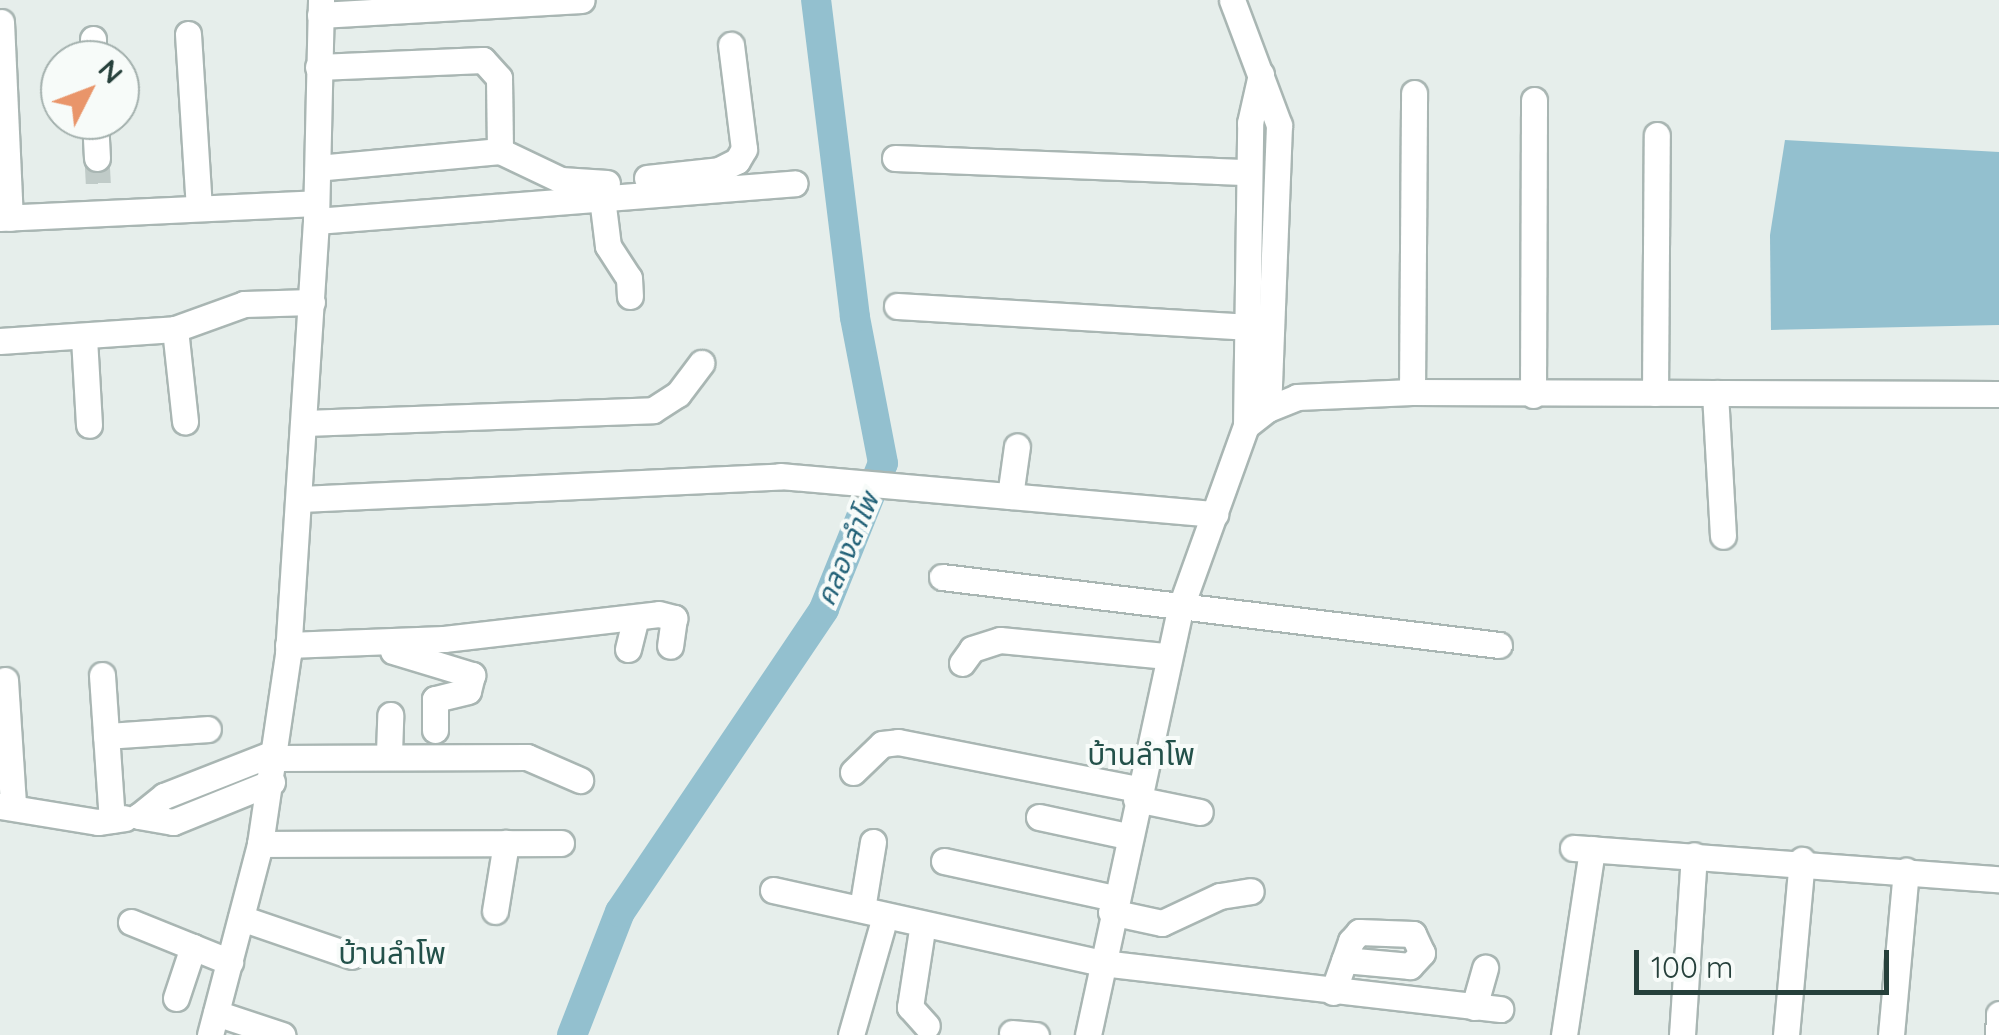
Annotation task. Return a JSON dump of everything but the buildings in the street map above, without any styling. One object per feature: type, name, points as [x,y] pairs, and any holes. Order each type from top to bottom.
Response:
[{"type":"street","points":[[282,1035],[213,1024],[260,844],[275,764],[288,650],[312,302],[320,7],[582,0]]},
{"type":"street","points":[[1232,0],[1279,125],[1268,408]]},
{"type":"street","points":[[1,22],[5,218],[100,204],[316,212],[602,198],[794,182]]},
{"type":"street","points":[[188,34],[198,208]]},
{"type":"street","points":[[318,168],[500,151],[561,180],[588,186],[719,170],[737,161],[744,149],[730,45]]},
{"type":"street","points":[[318,67],[483,60],[500,78],[500,151]]},
{"type":"street","points":[[1088,1035],[1127,836],[1180,609],[1246,426],[1250,122],[1261,74]]},
{"type":"street","points":[[1412,392],[1414,93]]},
{"type":"street","points":[[1533,395],[1534,100]]},
{"type":"street","points":[[1655,393],[1658,135]]},
{"type":"street","points":[[97,140],[97,158]]},
{"type":"street","points":[[895,158],[1249,172]]},
{"type":"street","points":[[602,198],[608,246],[629,278],[630,296]]},
{"type":"street","points":[[0,341],[175,329],[244,304],[312,302]]},
{"type":"street","points":[[896,306],[1246,328]]},
{"type":"street","points":[[175,329],[185,421]]},
{"type":"street","points":[[84,338],[90,425]]},
{"type":"street","points":[[305,423],[653,410],[678,394],[700,363]]},
{"type":"street","points":[[1246,426],[1268,408],[1297,398],[1412,392],[1999,394]]},
{"type":"street","points":[[1714,393],[1723,536]]},
{"type":"street","points":[[1010,496],[1016,446]]},
{"type":"street","points":[[301,500],[780,476],[1215,514]]},
{"type":"street","points":[[942,576],[1180,609],[1499,645]]},
{"type":"street","points":[[288,650],[671,615],[670,646]]},
{"type":"street","points":[[628,649],[634,621]]},
{"type":"street","points":[[962,663],[972,649],[1000,640],[1168,656]]},
{"type":"street","points":[[288,650],[399,651],[469,672],[474,681],[468,692],[435,699]]},
{"type":"street","points":[[434,661],[435,730]]},
{"type":"street","points":[[102,675],[112,820]]},
{"type":"street","points":[[5,680],[7,806],[112,820],[140,816],[164,796],[275,764],[389,753],[541,758],[580,780]]},
{"type":"street","points":[[389,753],[390,716]]},
{"type":"street","points":[[106,736],[208,729]]},
{"type":"street","points":[[853,772],[882,744],[898,742],[1137,794],[1200,812]]},
{"type":"street","points":[[1039,816],[1127,836]]},
{"type":"street","points":[[862,910],[873,842]]},
{"type":"street","points":[[496,911],[506,843]]},
{"type":"street","points":[[260,844],[561,843]]},
{"type":"street","points":[[1564,1035],[1582,848],[1802,860],[1999,879]]},
{"type":"street","points":[[1682,1035],[1694,854]]},
{"type":"street","points":[[1786,1035],[1802,860]]},
{"type":"street","points":[[944,861],[1113,905],[1162,922],[1220,896],[1251,891]]},
{"type":"street","points":[[1891,1035],[1906,871]]},
{"type":"street","points":[[773,890],[1100,969]]},
{"type":"street","points":[[824,915],[1100,969],[1487,1008],[1485,968]]},
{"type":"street","points":[[241,918],[352,956]]},
{"type":"street","points":[[130,922],[230,962]]},
{"type":"street","points":[[851,1035],[882,928]]},
{"type":"street","points":[[921,936],[910,1007],[927,1026]]},
{"type":"street","points":[[176,998],[193,948]]},
{"type":"street","points":[[1333,992],[1344,960]]},
{"type":"street","points":[[1998,1035],[1999,1014]]},
{"type":"water","points":[[1785,140],[1999,152],[1999,325],[1771,330],[1770,235]]},
{"type":"waterway","name":"คลองลำโพ","points":[[572,1035],[620,912],[824,609],[883,463],[855,317],[816,0]]},
{"type":"tunnel","points":[[97,158],[99,193]]},
{"type":"district","name":"บ้านลำโพ","points":[[1141,754]]},
{"type":"district","name":"บ้านลำโพ","points":[[392,953]]}]
